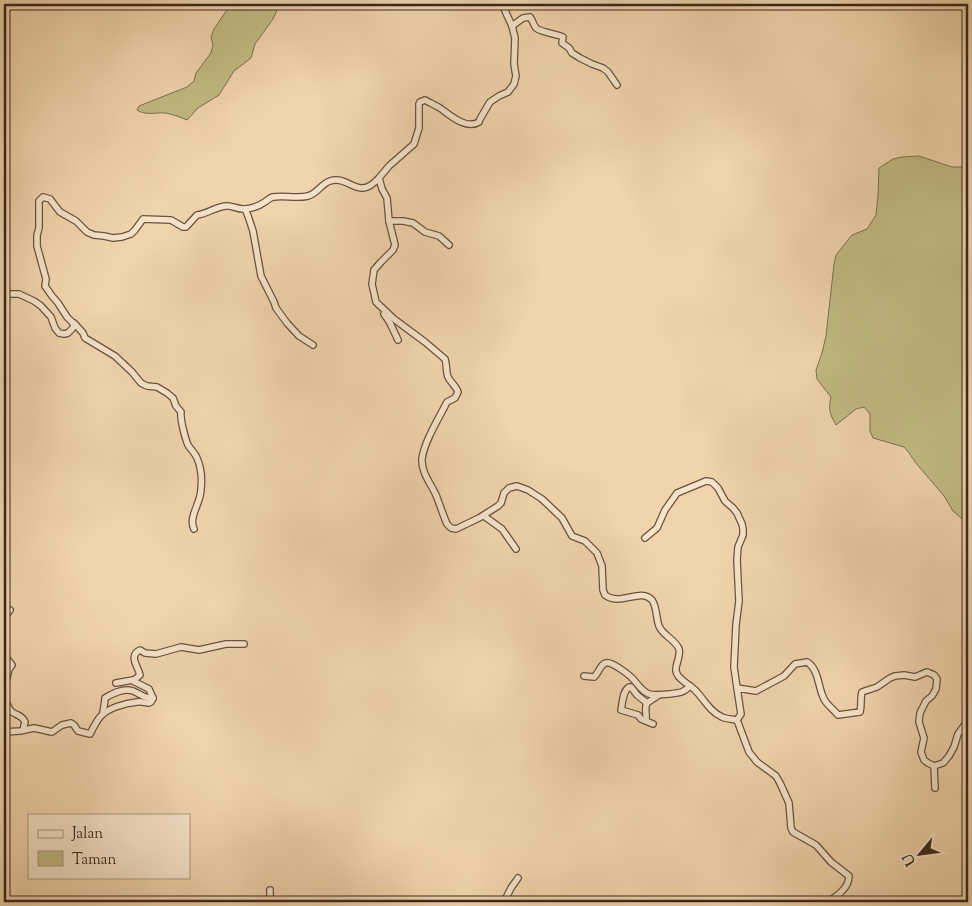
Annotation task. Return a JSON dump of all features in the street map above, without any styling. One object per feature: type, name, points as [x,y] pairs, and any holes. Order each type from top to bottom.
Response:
[{"type":"street","points":[[194,529],[192,521],[200,499],[201,477],[197,458],[185,438],[180,418],[181,412],[173,398],[167,393],[157,387],[147,386],[142,383],[115,356],[85,338],[75,324],[67,318],[45,286],[46,279],[37,246],[40,198],[50,198],[60,212],[80,224],[90,234],[117,238],[131,234],[143,219],[171,220],[186,227],[197,215],[216,208],[228,206],[245,209],[262,204],[274,197],[306,197],[330,181],[339,180],[358,188],[372,185],[389,166],[414,144],[419,128],[420,102],[425,100],[454,119],[464,123],[478,124],[490,102],[508,92],[514,84],[516,76],[514,64],[515,38],[502,4]]},
{"type":"street","points":[[512,26],[524,18],[530,17],[535,27],[539,30],[563,37],[562,43],[572,53],[606,70],[617,85]]},
{"type":"street","points":[[379,178],[387,198],[389,221],[395,245],[376,266],[373,274],[372,291],[378,307],[387,317],[398,340]]},
{"type":"street","points":[[245,209],[253,231],[261,276],[276,308],[287,323],[300,336],[313,345]]},
{"type":"street","points":[[389,221],[413,223],[425,232],[439,236],[449,245]]},
{"type":"street","points":[[4,294],[19,294],[41,306],[51,317],[59,333],[70,332],[74,326],[73,323]]},
{"type":"street","points":[[376,302],[394,319],[445,359],[448,378],[457,390],[457,397],[448,400],[432,432],[422,459],[423,468],[447,524],[451,528],[456,529],[471,523],[500,505],[504,493],[518,486],[542,499],[562,518],[572,536],[585,542],[595,551],[602,566],[605,595],[618,600],[644,595],[654,602],[661,631],[673,641],[679,650],[677,675],[697,692],[711,709],[726,718],[737,720]]},
{"type":"street","points":[[645,538],[657,528],[665,510],[677,493],[706,481],[710,481],[715,485],[725,501],[737,514],[742,524],[743,535],[738,547],[737,560],[739,600],[734,667],[741,714],[737,720]]},
{"type":"street","points":[[518,486],[522,494]]},
{"type":"street","points":[[484,516],[502,529],[516,549]]},
{"type":"street","points":[[4,618],[10,610]]},
{"type":"street","points":[[116,683],[133,680],[140,675],[134,660],[136,651],[140,650],[145,653],[156,654],[182,647],[199,650],[230,643],[244,644]]},
{"type":"street","points":[[4,655],[12,665],[8,669],[6,681],[4,682]]},
{"type":"street","points":[[584,676],[594,677],[598,674],[601,666],[611,662],[631,676],[643,691],[649,694],[678,694],[690,686]]},
{"type":"street","points":[[738,688],[756,691],[784,676],[797,663],[809,662],[816,673],[824,700],[841,715],[860,712],[862,706],[861,694],[863,691],[877,687],[890,678],[902,675],[915,676],[926,672],[931,673],[937,678],[938,685],[920,713],[920,722],[924,738],[921,749],[922,755],[928,763],[934,766],[941,765],[949,756],[958,734],[968,720]]},
{"type":"street","points":[[133,680],[149,689],[153,698]]},
{"type":"street","points":[[647,703],[629,687],[624,692],[621,710],[638,715],[641,719],[653,724]]},
{"type":"street","points":[[103,714],[106,698],[125,690],[132,691],[142,697],[153,698]]},
{"type":"street","points":[[646,720],[645,706],[659,695]]},
{"type":"street","points":[[4,697],[12,712],[24,718],[26,722],[23,730]]},
{"type":"street","points":[[4,732],[34,728],[52,732],[62,725],[71,723],[78,732],[90,734],[103,714],[110,710],[131,703],[149,703],[153,698]]},
{"type":"street","points":[[737,720],[749,752],[776,776],[780,783],[789,803],[793,832],[816,845],[830,862],[849,876],[849,881],[845,887],[828,902]]},
{"type":"street","points":[[934,766],[935,788]]},
{"type":"street","points":[[504,902],[510,888],[518,878]]},
{"type":"street","points":[[270,890],[270,902]]},
{"type":"green space","points":[[231,4],[280,4],[273,19],[255,44],[251,58],[234,71],[219,95],[198,108],[187,120],[166,113],[147,113],[137,110],[139,106],[187,87],[194,81],[196,73],[211,53],[213,45],[211,37],[214,29]]},
{"type":"green space","points":[[919,156],[952,167],[968,167],[968,524],[953,511],[944,496],[904,447],[873,438],[870,431],[870,414],[864,407],[856,409],[836,425],[830,412],[831,397],[817,379],[816,370],[826,336],[836,255],[852,235],[867,229],[876,215],[879,168],[893,159]]}]
